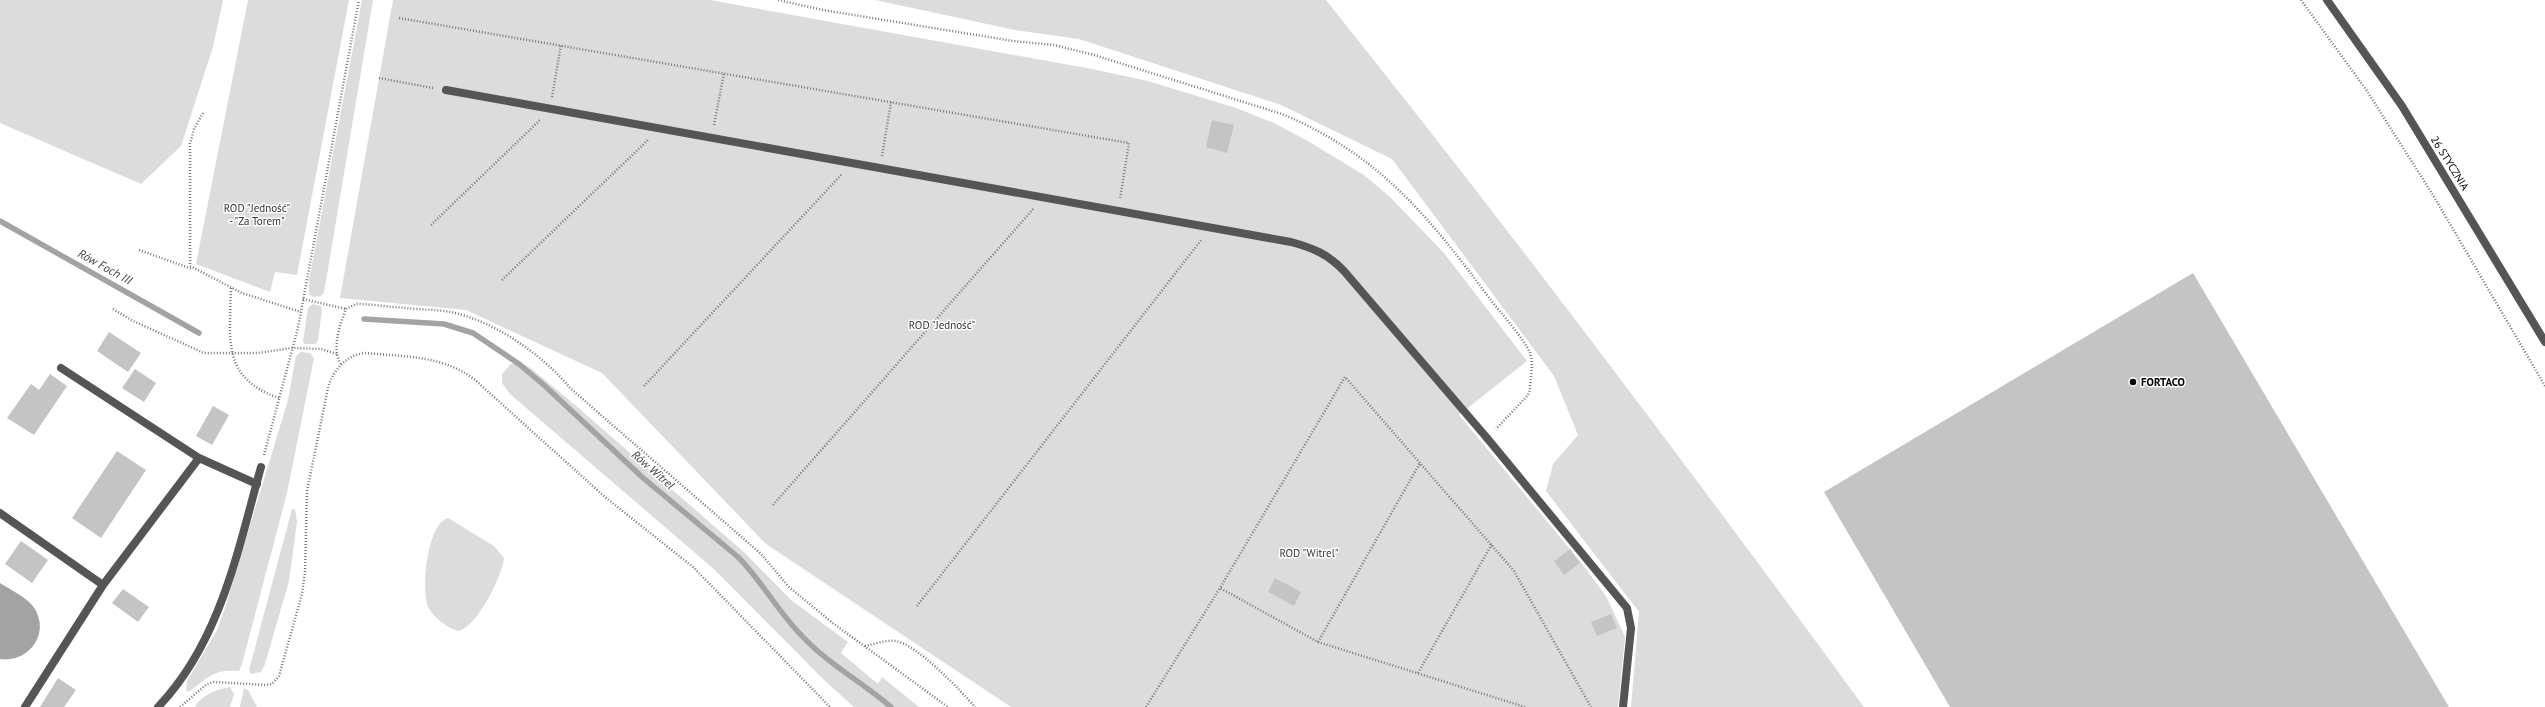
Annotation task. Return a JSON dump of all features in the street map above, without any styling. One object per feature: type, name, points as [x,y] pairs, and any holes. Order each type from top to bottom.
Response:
[{"type":"street","name":"26 STYCZNIA","points":[[2327,0],[2402,106],[2545,342]]},
{"type":"street","points":[[446,90],[550,110],[660,128],[1211,227],[1291,242],[1314,248],[1332,258],[1487,438],[1627,608],[1631,628],[1623,707]]},
{"type":"street","points":[[61,368],[199,458],[257,484]]},
{"type":"street","points":[[25,707],[103,585],[199,458]]},
{"type":"street","points":[[158,707],[186,669],[211,628],[222,601],[261,468]]},
{"type":"street","points":[[0,513],[103,585]]},
{"type":"path","points":[[261,468],[301,312],[360,0]]},
{"type":"path","points":[[778,0],[823,10],[1013,41],[1054,45],[1094,55],[1263,107],[1304,124],[1341,145],[1368,162],[1406,195],[1433,224],[1530,352],[1530,390],[1528,395],[1487,438]]},
{"type":"path","points":[[2301,0],[2367,91],[2424,182],[2545,386]]},
{"type":"path","points":[[399,18],[561,44],[1129,143],[1118,211]]},
{"type":"path","points":[[431,226],[550,110],[561,44]]},
{"type":"path","points":[[712,138],[724,73]]},
{"type":"path","points":[[379,78],[446,90]]},
{"type":"path","points":[[880,168],[892,102]]},
{"type":"path","points":[[194,270],[190,263],[190,144],[194,129],[203,112]]},
{"type":"path","points":[[502,280],[660,128]]},
{"type":"path","points":[[644,386],[852,163]]},
{"type":"path","points":[[773,505],[1044,197]]},
{"type":"path","points":[[917,606],[1211,227]]},
{"type":"path","points":[[139,250],[194,270],[231,288],[263,301],[301,312]]},
{"type":"path","points":[[231,288],[233,353],[240,373],[247,382],[262,392],[279,398]]},
{"type":"path","points":[[303,299],[346,309]]},
{"type":"path","points":[[342,364],[337,354],[339,332],[346,309],[351,305],[362,304],[462,315],[538,355],[570,388],[761,554],[789,587],[864,646],[948,707]]},
{"type":"path","points":[[112,309],[133,321],[204,353],[258,353],[292,348],[321,349],[337,354]]},
{"type":"path","points":[[180,707],[207,684],[214,682],[266,685],[272,684],[279,676],[303,586],[307,491],[328,388],[332,376],[342,364],[351,356],[366,353],[441,361],[462,370],[605,497],[693,567],[830,707]]},
{"type":"path","points":[[1146,707],[1220,588],[1345,377],[1514,570],[1591,707]]},
{"type":"path","points":[[1318,642],[1420,463]]},
{"type":"path","points":[[1418,673],[1492,544]]},
{"type":"path","points":[[1220,588],[1318,642],[1525,707]]},
{"type":"path","points":[[864,646],[890,641],[906,644],[951,680],[976,707]]},
{"type":"green space","points":[[0,0],[223,0],[213,47],[181,146],[141,184],[0,123]]},
{"type":"green space","name":"ROD \"Jedność\" - \"Za Torem\"","points":[[248,0],[349,0],[297,275],[275,272],[270,292],[196,264]]},
{"type":"green space","points":[[362,0],[373,0],[324,293],[321,296],[313,297],[309,294],[309,280]]},
{"type":"green space","name":"ROD \"Jedność\"","points":[[393,0],[710,0],[1092,69],[1148,81],[1236,108],[1274,123],[1306,140],[1364,175],[1390,197],[1444,253],[1527,361],[1459,415],[1583,565],[1606,596],[1625,637],[1618,707],[1011,707],[766,544],[602,373],[466,310],[340,298]]},
{"type":"green space","points":[[875,0],[1326,0],[1464,174],[1599,350],[1864,707],[1631,707],[1639,612],[1546,491],[1553,464],[1578,435],[1554,376],[1392,159],[1281,105],[1079,39],[1015,30]]},
{"type":"green space","points":[[313,304],[321,306],[322,310],[318,340],[316,344],[304,344],[303,341],[308,308]]},
{"type":"green space","points":[[301,352],[310,353],[314,358],[287,493],[242,664],[239,671],[218,672],[190,691],[186,691],[187,681],[217,630],[225,608],[288,400],[296,356]]},
{"type":"green space","points":[[520,362],[532,369],[575,405],[745,553],[791,600],[848,642],[841,653],[878,684],[882,677],[919,707],[854,707],[826,682],[715,570],[510,394],[502,383],[502,374],[511,364]]},
{"type":"green space","points":[[292,509],[295,509],[297,522],[289,581],[265,664],[261,672],[251,674],[249,670]]},
{"type":"green space","points":[[448,518],[494,546],[504,558],[499,577],[488,600],[473,620],[459,631],[440,621],[432,613],[427,604],[426,595],[426,570],[431,543],[435,531],[441,523]]},
{"type":"green space","points":[[230,687],[234,694],[230,707],[195,707],[201,699],[206,696],[220,689]]},
{"type":"green space","points":[[244,688],[248,690],[257,707],[240,707]]},
{"type":"shaded area","points":[[0,583],[28,601],[35,609],[39,619],[40,628],[34,645],[19,657],[10,659],[0,659]]},
{"type":"building","points":[[1212,120],[1234,125],[1227,153],[1206,147]]},
{"type":"building","name":"FORTACO","points":[[2193,273],[2449,707],[1950,707],[1824,492]]},
{"type":"building","points":[[109,332],[141,353],[128,372],[97,351]]},
{"type":"building","points":[[135,369],[156,383],[144,402],[122,388]]},
{"type":"building","points":[[50,374],[67,386],[34,435],[7,418],[31,384],[39,390]]},
{"type":"building","points":[[213,406],[229,415],[212,445],[196,436]]},
{"type":"building","points":[[117,451],[146,470],[101,538],[72,518]]},
{"type":"building","points":[[21,541],[48,560],[32,583],[5,564]]},
{"type":"building","points":[[1570,549],[1580,563],[1564,575],[1554,561]]},
{"type":"building","points":[[1275,578],[1301,592],[1294,606],[1268,592]]},
{"type":"building","points":[[123,589],[149,607],[138,622],[112,603]]},
{"type":"building","points":[[1611,614],[1617,628],[1597,636],[1591,622]]},
{"type":"building","points":[[58,678],[76,690],[64,707],[40,707]]},
{"type":"waterway","name":"Rów Foch III","points":[[0,221],[199,333]]},
{"type":"waterway","name":"Rów Witrel","points":[[364,319],[444,324],[473,333],[519,364],[545,386],[642,477],[738,557],[755,576],[793,627],[812,646],[891,707]]},
{"type":"place","name":"FORTACO","points":[[2133,382]]},
{"type":"park label","name":"ROD \"Witrel\"","points":[[1309,553]]}]
